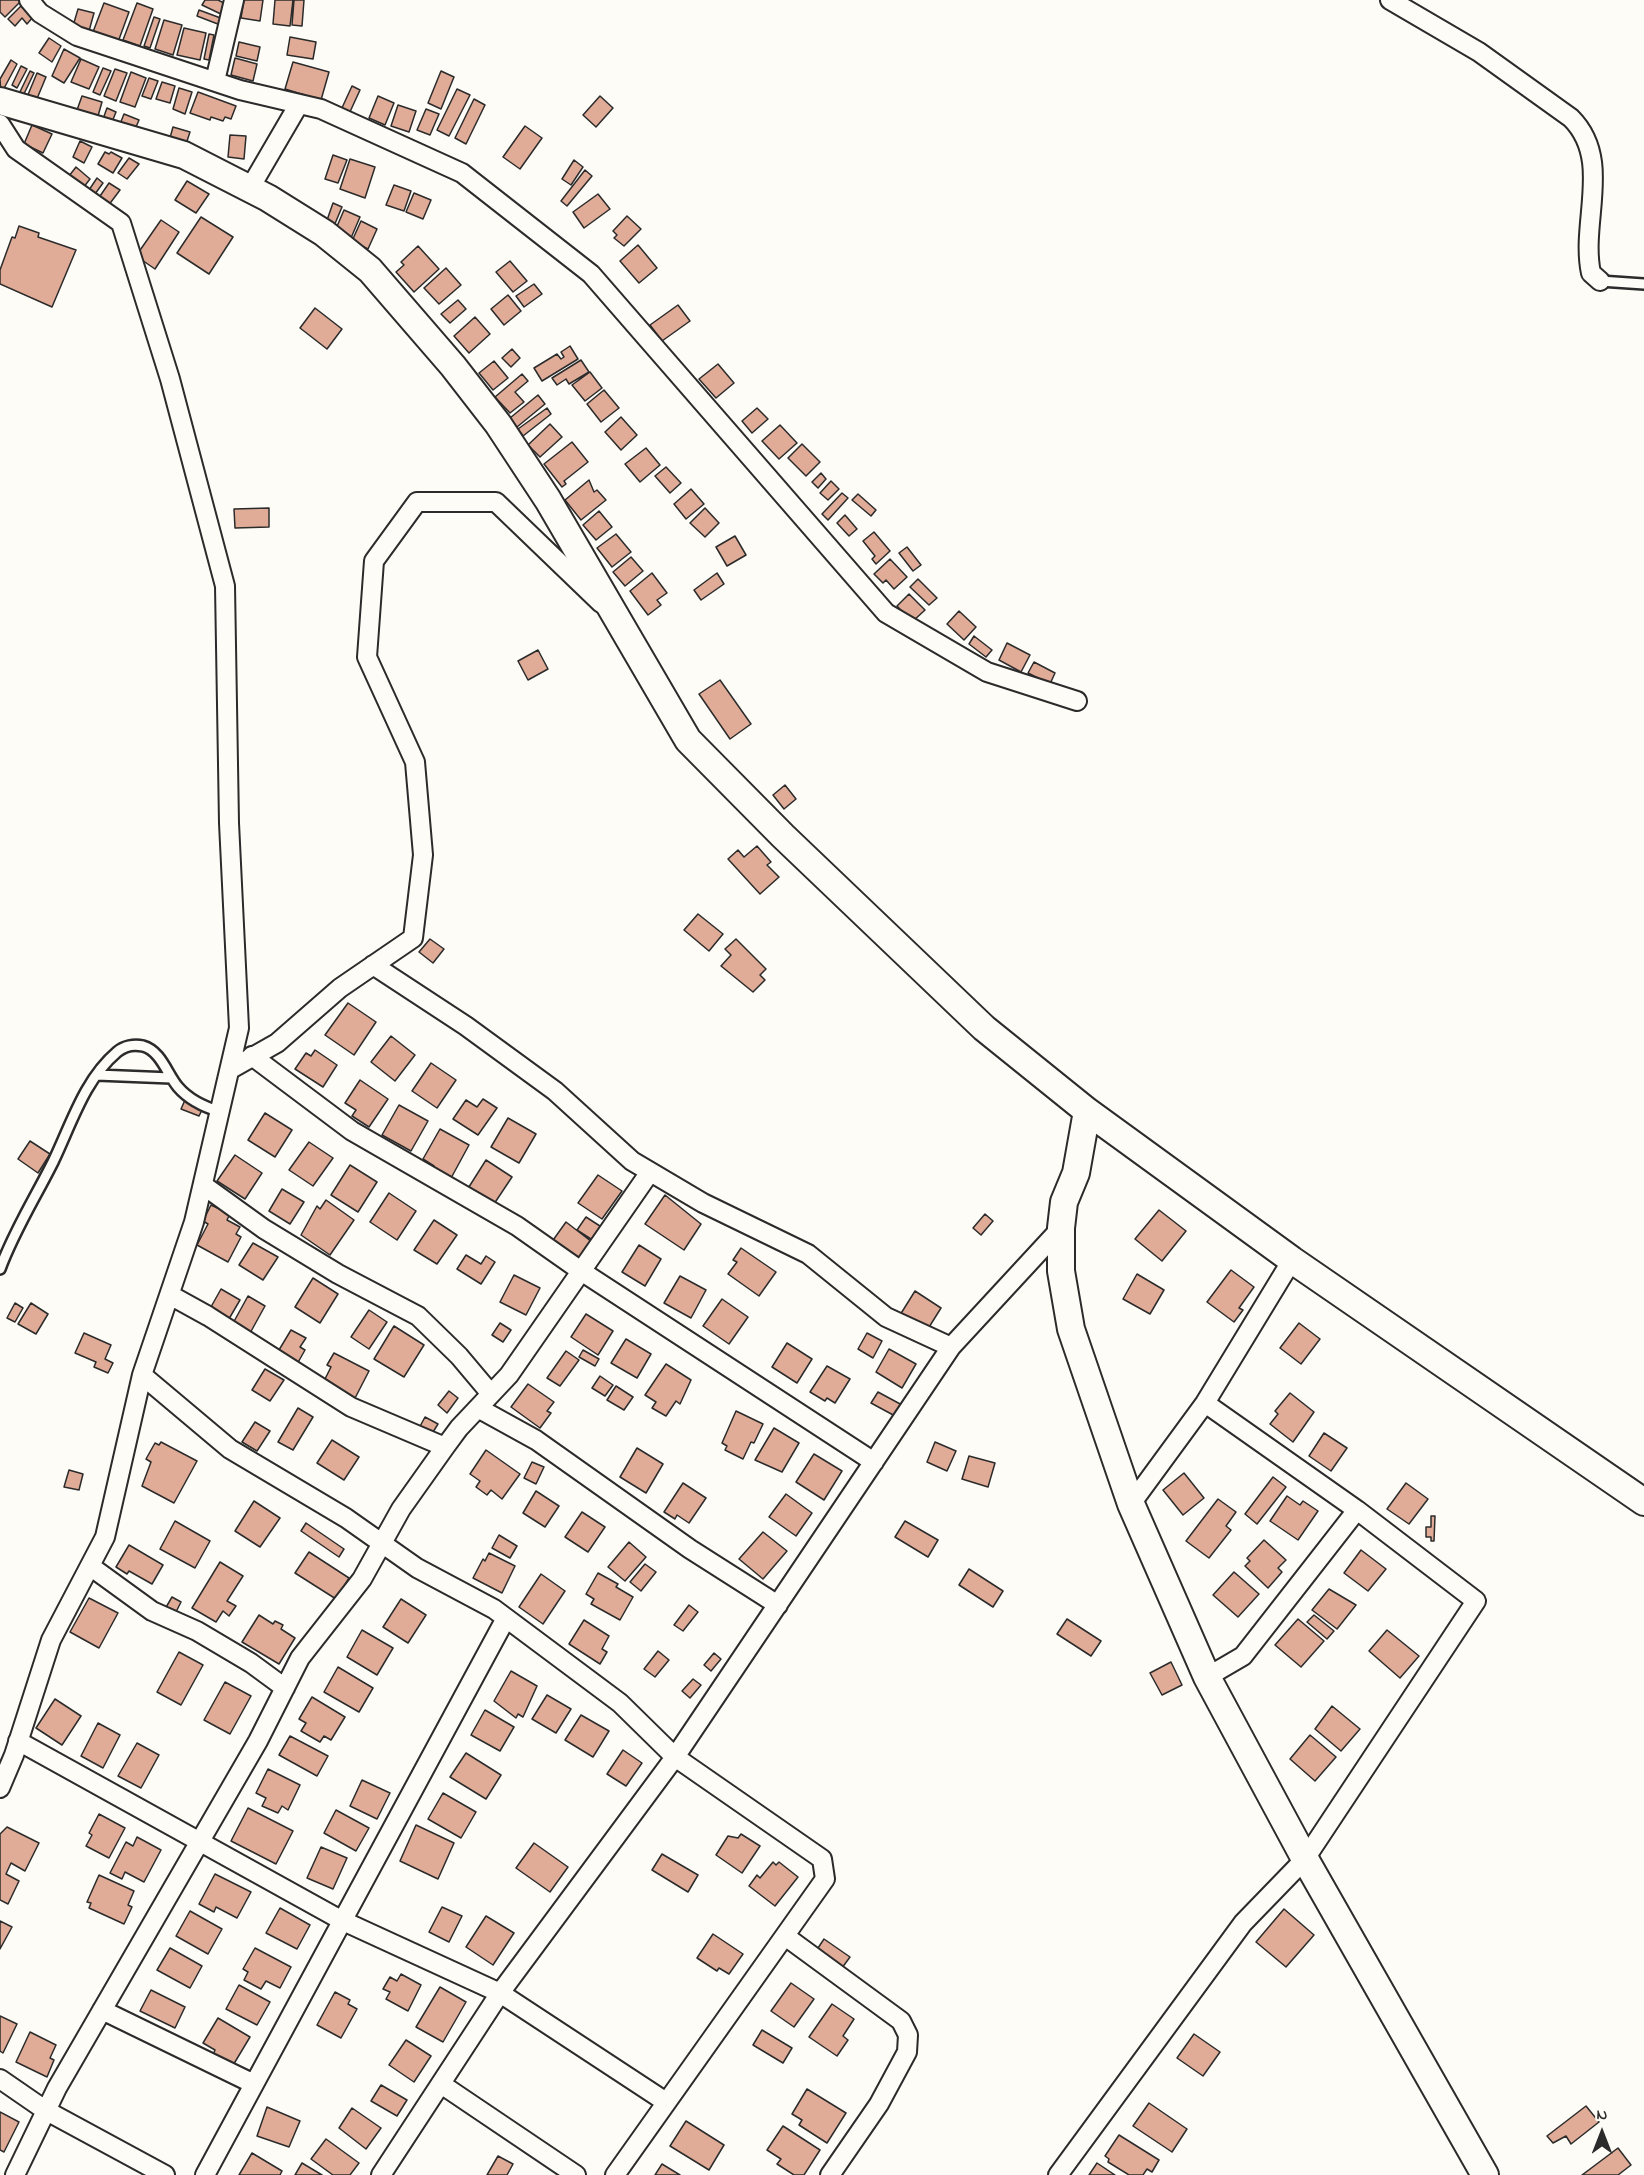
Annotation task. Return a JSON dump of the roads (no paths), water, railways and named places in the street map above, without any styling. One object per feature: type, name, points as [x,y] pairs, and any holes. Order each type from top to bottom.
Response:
[{"type":"main road","points":[[0,101],[184,155],[250,188],[324,233],[370,270],[411,316],[498,424],[548,500],[688,740],[712,766],[984,1028],[1087,1111],[1292,1260],[1644,1502]]},
{"type":"main road","points":[[1087,1111],[1076,1173],[1064,1202],[1061,1228],[1061,1271],[1071,1329],[1131,1504],[1207,1677],[1305,1859],[1485,2175]]},
{"type":"street","points":[[215,81],[234,0]]},
{"type":"street","points":[[1390,0],[1479,52],[1544,98],[1582,129],[1590,144],[1593,172],[1587,250],[1591,273],[1600,281]]},
{"type":"street","points":[[38,4],[77,36],[215,81],[321,109],[462,173],[591,274],[886,613],[987,672],[1077,701]]},
{"type":"street","points":[[250,188],[299,104]]},
{"type":"street","points":[[0,124],[16,149],[121,223],[170,379],[225,586],[229,823],[239,1028],[194,1222],[142,1375],[105,1537],[51,1640],[0,1788]]},
{"type":"street","points":[[231,1069],[277,1042],[340,988],[413,938],[423,855],[415,762],[367,657],[374,561],[417,501],[496,501],[617,618]]},
{"type":"street","points":[[373,965],[466,1026],[555,1091],[632,1161],[703,1203],[808,1254],[886,1317],[951,1347]]},
{"type":"street","points":[[252,1056],[352,1131],[517,1226],[581,1271],[874,1462]]},
{"type":"street","points":[[15,2175],[45,2110],[258,1741],[300,1658],[362,1579],[401,1509],[445,1447],[509,1375],[651,1172]]},
{"type":"street","points":[[203,1185],[264,1229],[338,1274],[418,1316],[459,1356],[491,1394]]},
{"type":"street","points":[[381,2175],[500,1993],[675,1757],[951,1347],[1061,1228]]},
{"type":"street","points":[[1131,1504],[1205,1403],[1292,1260]]},
{"type":"street","points":[[170,1295],[208,1316],[351,1407],[445,1447]]},
{"type":"street","points":[[142,1375],[230,1449],[383,1542],[417,1568],[494,1609],[620,1703],[675,1757],[822,1859],[825,1879],[615,2175]]},
{"type":"street","points":[[1058,2175],[1243,1923],[1305,1859],[1476,1601],[1357,1510],[1205,1403]]},
{"type":"street","points":[[478,1408],[536,1440],[690,1549],[778,1605]]},
{"type":"street","points":[[1207,1677],[1243,1656],[1357,1510]]},
{"type":"street","points":[[90,1566],[152,1611],[197,1631],[251,1663],[285,1688]]},
{"type":"street","points":[[205,2175],[506,1618]]},
{"type":"street","points":[[18,1741],[341,1920],[500,1993],[666,2102]]},
{"type":"street","points":[[784,1936],[901,2021],[908,2035],[907,2052],[879,2104],[830,2175]]},
{"type":"street","points":[[102,2010],[254,2084]]},
{"type":"street","points":[[0,2079],[45,2110],[165,2175]]},
{"type":"street","points":[[441,2084],[576,2175]]},
{"type":"lane","points":[[1600,281],[1644,285]]},
{"type":"lane","points":[[0,1269],[11,1240],[53,1162],[85,1092],[118,1051],[141,1046],[158,1056],[171,1078],[189,1097],[221,1112]]},
{"type":"lane","points":[[98,1075],[171,1078]]}]
